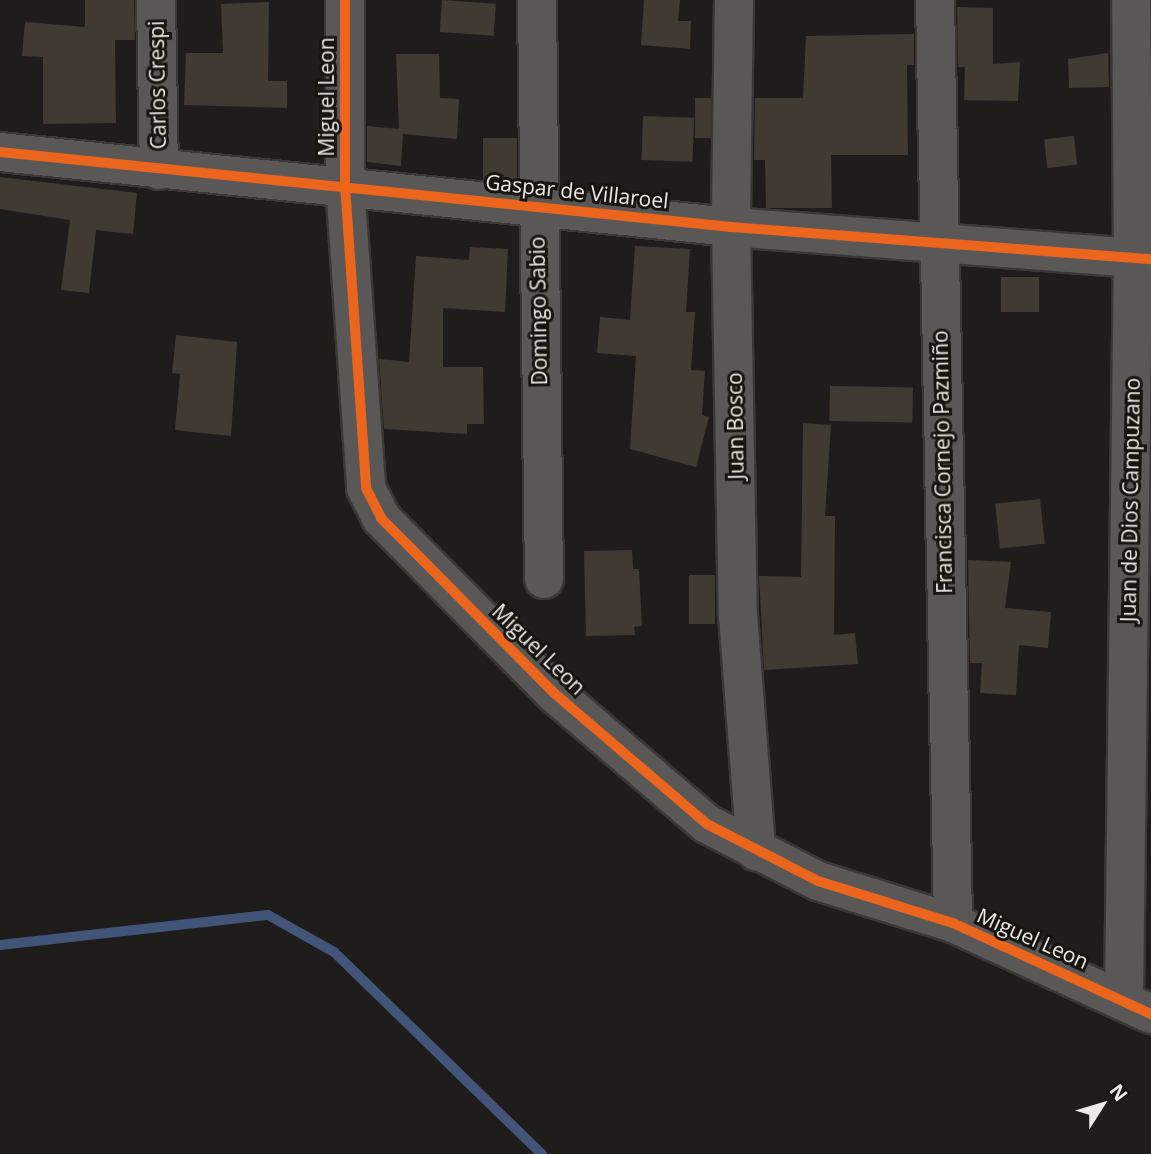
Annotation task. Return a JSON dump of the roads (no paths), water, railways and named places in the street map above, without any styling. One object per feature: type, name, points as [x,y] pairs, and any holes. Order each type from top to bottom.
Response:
[{"type":"street","name":"Carlos Crespi","points":[[156,0],[159,170]]},
{"type":"street","name":"Miguel Leon","points":[[345,0],[345,186],[366,488],[381,518],[554,693],[707,824],[818,881],[953,923],[1137,1007]]},
{"type":"street","name":"Domingo Sabio","points":[[537,0],[536,207],[544,579]]},
{"type":"street","name":"Juan Bosco","points":[[734,0],[731,227],[738,615],[756,851]]},
{"type":"street","name":"Francisca Cornejo Pazmiño","points":[[936,0],[938,243],[953,923]]},
{"type":"street","name":"Juan de Dios Campuzano","points":[[1131,0],[1142,258],[1137,1007]]},
{"type":"street","name":"Gaspar de Villaroel","points":[[0,152],[731,227],[1142,258]]},
{"type":"waterway","points":[[0,945],[268,915],[334,952],[542,1154]]}]
